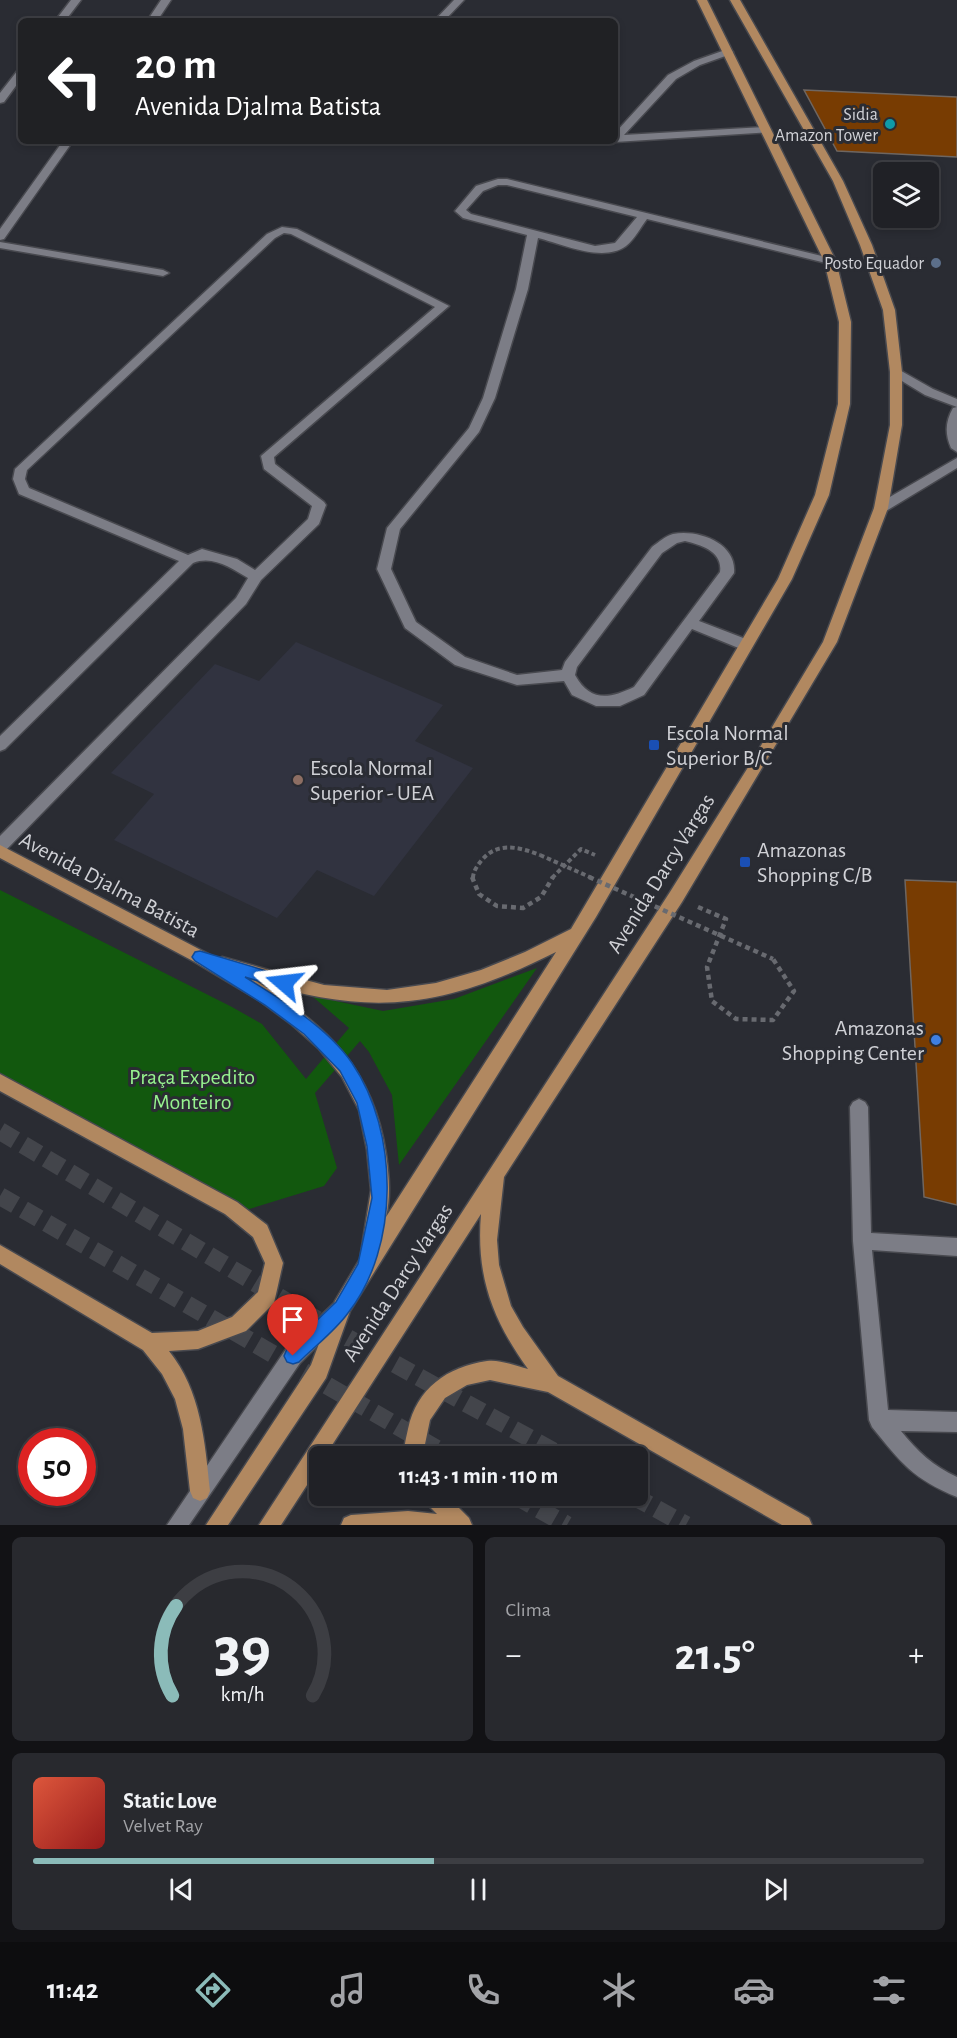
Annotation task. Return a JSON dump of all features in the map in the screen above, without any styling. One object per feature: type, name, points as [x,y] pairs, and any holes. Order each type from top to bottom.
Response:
[{"type":"main road","name":"Avenida Darcy Vargas","points":[[216,1525],[319,1371],[342,1307],[366,1266],[578,932],[785,579],[822,495],[844,404],[845,322],[830,261],[702,0]]},
{"type":"main road","name":"Avenida Darcy Vargas","points":[[269,1525],[676,897],[830,642],[881,508],[896,425],[896,372],[889,310],[866,245],[838,181],[735,0]]},
{"type":"main road","name":"Avenida Djalma Batista","points":[[0,851],[200,957],[271,1000],[309,1029],[345,1067],[365,1102],[375,1146],[380,1198],[366,1266]]},
{"type":"main road","name":"Avenida Djalma Batista","points":[[200,957],[284,983],[333,992],[386,997],[440,988],[494,973],[578,932]]},
{"type":"main road","points":[[0,1082],[231,1208],[260,1231],[274,1263],[267,1297],[239,1324],[198,1340],[150,1343]]},
{"type":"main road","points":[[499,1169],[488,1216],[488,1258],[497,1299],[516,1338],[551,1383]]},
{"type":"main road","points":[[0,1254],[150,1343],[169,1367],[184,1397],[193,1430],[200,1491]]},
{"type":"main road","points":[[415,1446],[421,1416],[438,1391],[463,1376],[490,1370],[551,1383],[802,1525]]},
{"type":"main road","points":[[443,1506],[462,1525]]},
{"type":"main road","points":[[351,1525],[408,1521],[439,1525]]},
{"type":"street","points":[[62,18],[76,0]]},
{"type":"street","points":[[154,18],[166,0]]},
{"type":"street","points":[[442,18],[459,0]]},
{"type":"street","points":[[618,136],[672,77],[698,63],[728,52]]},
{"type":"street","points":[[0,100],[18,76]]},
{"type":"street","points":[[618,139],[766,130]]},
{"type":"street","points":[[0,237],[66,144]]},
{"type":"street","points":[[643,217],[621,247],[610,251],[467,216],[460,211],[483,185],[490,181],[507,182],[830,261]]},
{"type":"street","points":[[0,846],[241,601],[256,577],[314,520],[320,505],[269,466],[267,456],[443,306],[293,231],[282,230],[271,236],[21,469],[19,479],[24,491],[188,560]]},
{"type":"street","points":[[533,233],[522,288],[489,398],[475,429],[394,528],[384,569],[410,625],[460,661],[517,680],[568,675]]},
{"type":"street","points":[[0,245],[163,273]]},
{"type":"street","points":[[896,372],[929,392],[957,403]]},
{"type":"street","points":[[957,411],[951,437],[957,448]]},
{"type":"street","points":[[881,508],[957,462]]},
{"type":"street","points":[[685,537],[696,539],[718,549],[726,557],[729,566],[727,573],[690,623],[639,691],[628,698],[615,702],[601,702],[588,698],[577,691],[568,675],[570,666],[657,550],[673,539],[685,537]]},
{"type":"street","points":[[0,745],[188,560],[202,554],[232,562],[256,577]]},
{"type":"street","points":[[690,623],[746,645]]},
{"type":"street","points":[[859,1107],[862,1241],[879,1420],[913,1461],[935,1477],[957,1487]]},
{"type":"street","points":[[862,1241],[957,1247]]},
{"type":"street","name":"Avenida Darcy Vargas","points":[[177,1525],[293,1356],[342,1307]]},
{"type":"street","points":[[879,1420],[957,1422]]},
{"type":"path","points":[[617,865],[581,849],[552,878],[541,897],[522,908],[497,906],[479,894],[472,876],[480,860],[496,848],[519,846],[540,855],[773,959],[794,990],[773,1020],[735,1019],[712,1001],[707,967],[726,919],[676,897]]},
{"type":"shaded area","points":[[296,642],[443,705],[415,741],[473,768],[374,896],[317,870],[277,918],[114,840],[154,794],[111,773],[215,664],[259,681]]},
{"type":"green space","name":"Praça Expedito Monteiro","points":[[0,890],[262,1024],[306,1079],[349,1028],[312,996],[383,1011],[454,999],[537,968],[399,1165],[392,1095],[369,1052],[360,1041],[315,1093],[337,1168],[324,1186],[246,1210],[0,1082]]},
{"type":"building","name":"Sidia Amazon Tower","points":[[804,90],[957,97],[957,157],[837,151]]},
{"type":"building","name":"Amazonas Shopping Center","points":[[905,880],[957,882],[957,1205],[924,1197]]},
{"type":"tunnel","points":[[0,1131],[346,1337],[544,1446]]},
{"type":"tunnel","points":[[0,1196],[432,1446]]},
{"type":"tunnel","points":[[648,1504],[686,1525]]},
{"type":"tunnel","points":[[534,1506],[567,1525]]},
{"type":"place","name":"Sidia Amazon Tower","points":[[890,124]]},
{"type":"place","name":"Posto Equador","points":[[936,263]]},
{"type":"place","name":"Escola Normal Superior B/C","points":[[654,745]]},
{"type":"place","name":"Escola Normal Superior - UEA","points":[[298,780]]},
{"type":"place","name":"Amazonas Shopping C/B","points":[[745,862]]},
{"type":"place","name":"Amazonas Shopping Center","points":[[936,1040]]},
{"type":"route","points":[[284,983],[200,957],[271,1000],[309,1029],[345,1067],[365,1102],[375,1146],[380,1198],[366,1266],[342,1307],[293,1356]]}]
